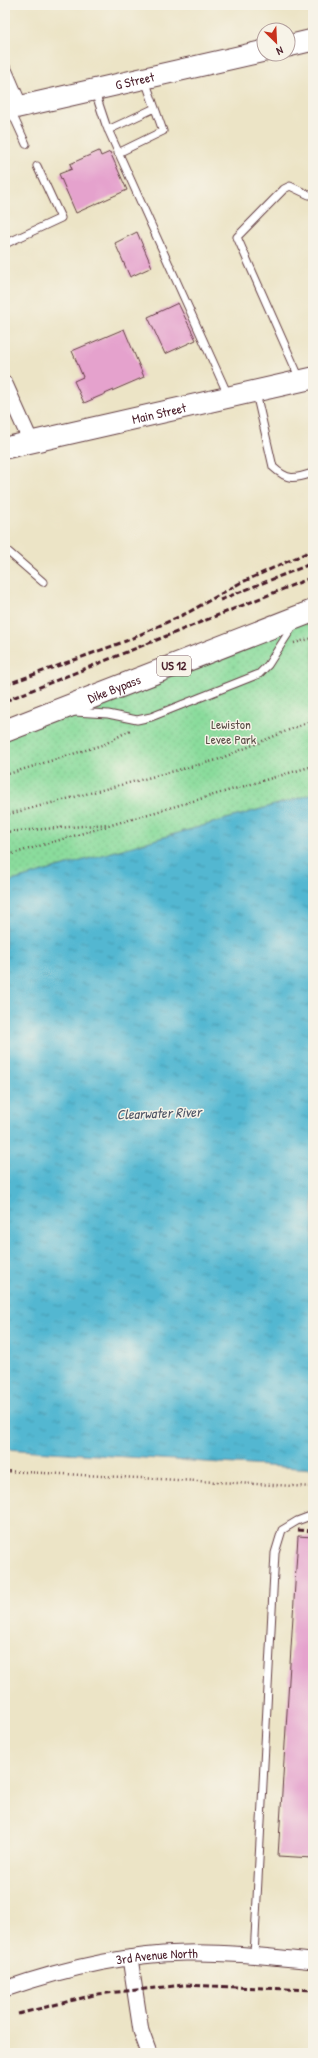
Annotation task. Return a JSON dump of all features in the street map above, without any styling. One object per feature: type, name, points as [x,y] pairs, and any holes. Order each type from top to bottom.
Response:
[{"type":"highway","name":"Dike Bypass","points":[[5,731],[309,613]]},
{"type":"main road","points":[[296,44],[313,40]]},
{"type":"main road","name":"G Street","points":[[12,109],[256,53]]},
{"type":"main road","name":"Main Street","points":[[5,448],[307,380]]},
{"type":"street","points":[[5,72],[12,109]]},
{"type":"street","points":[[5,384],[31,442]]},
{"type":"street","name":"3rd Avenue North","points":[[5,1989],[39,1977],[84,1966],[130,1958],[186,1953],[313,1960]]},
{"type":"street","points":[[130,1958],[141,2031],[149,2053]]},
{"type":"lane","points":[[118,153],[163,131],[145,78]]},
{"type":"lane","points":[[95,90],[108,130],[118,153],[229,397]]},
{"type":"lane","points":[[108,130],[155,108]]},
{"type":"lane","points":[[12,109],[26,144]]},
{"type":"lane","points":[[5,244],[61,218],[36,166]]},
{"type":"lane","points":[[307,380],[237,238],[284,189],[290,186],[309,195],[313,195]]},
{"type":"lane","points":[[255,391],[273,467],[282,476],[294,479],[313,473]]},
{"type":"lane","points":[[5,549],[43,582]]},
{"type":"lane","points":[[44,717],[83,712],[108,714],[137,720],[151,718],[259,674],[268,665],[291,627],[309,613]]},
{"type":"lane","points":[[254,1956],[275,1553],[282,1530],[297,1520],[313,1515]]},
{"type":"path","points":[[5,775],[105,744],[131,730],[137,720]]},
{"type":"path","points":[[5,815],[217,760],[313,720]]},
{"type":"path","points":[[5,856],[313,766]]},
{"type":"path","points":[[5,832],[116,823]]},
{"type":"path","points":[[5,1471],[313,1488]]},
{"type":"green space","name":"Lewiston Levee Park","points":[[313,611],[313,794],[5,883],[5,731]]},
{"type":"water","name":"Clearwater River","points":[[313,794],[313,1469],[5,1449],[5,883]]},
{"type":"building","points":[[99,151],[101,156],[110,152],[127,190],[76,213],[59,174],[72,169],[70,164]]},
{"type":"building","points":[[137,232],[152,267],[130,277],[115,243]]},
{"type":"building","points":[[178,303],[196,340],[165,354],[148,317]]},
{"type":"building","points":[[124,329],[144,377],[84,403],[74,381],[83,377],[72,351]]},
{"type":"building","points":[[298,1536],[313,1537],[313,1858],[278,1856]]},
{"type":"railway","points":[[5,685],[126,641],[189,612],[240,583],[313,550]]},
{"type":"railway","points":[[220,600],[313,563]]},
{"type":"railway","points":[[5,701],[313,577]]},
{"type":"railway","points":[[298,1530],[313,1531]]},
{"type":"railway","points":[[18,2014],[98,1994],[184,1985],[313,1990]]}]
